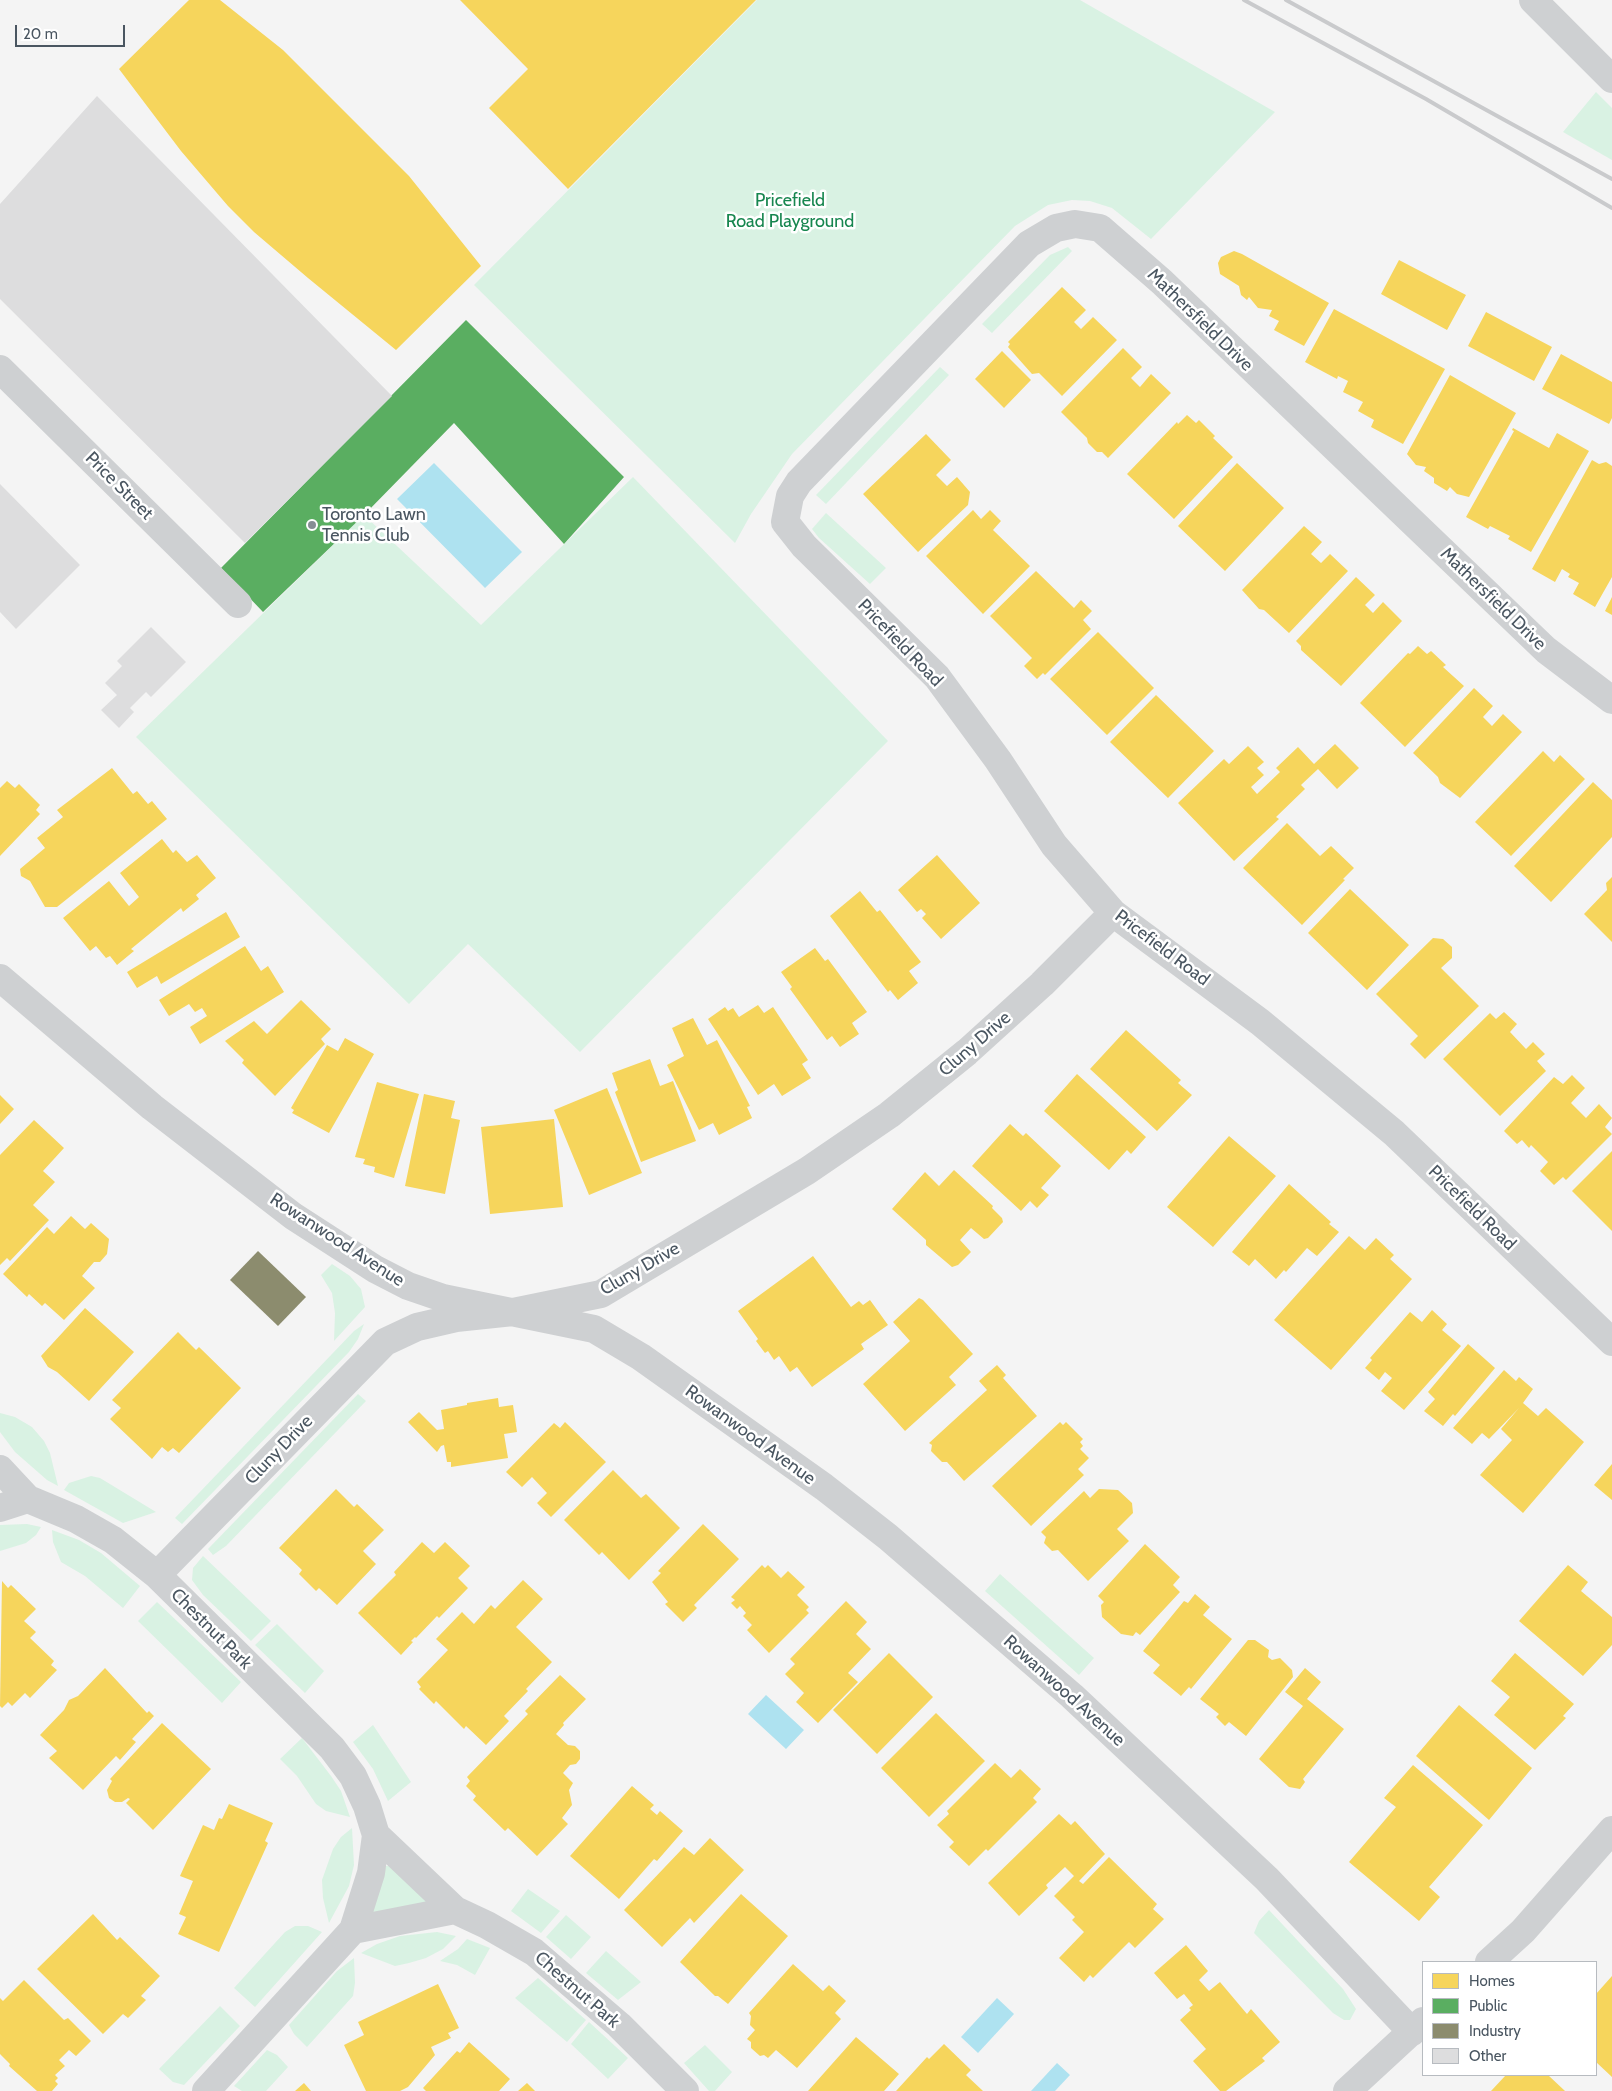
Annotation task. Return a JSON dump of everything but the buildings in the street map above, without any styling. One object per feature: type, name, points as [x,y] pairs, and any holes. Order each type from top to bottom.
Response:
[{"type":"street","points":[[1533,0],[1610,74]]},
{"type":"street","name":"Mathersfield Drive","points":[[790,496],[798,482],[1029,244],[1056,228],[1075,224],[1100,228],[1162,282],[1546,650],[1612,700]]},
{"type":"street","name":"Price Street","points":[[0,368],[238,604]]},
{"type":"street","name":"Pricefield Road","points":[[790,496],[784,522],[804,546],[937,677],[998,760],[1054,845],[1113,913],[1260,1022],[1394,1132],[1612,1342]]},
{"type":"street","name":"Cluny Drive","points":[[157,1575],[385,1342],[417,1328],[448,1320],[513,1312],[601,1294],[808,1171],[890,1115],[967,1052],[1042,984],[1113,913]]},
{"type":"street","name":"Rowanwood Avenue","points":[[0,978],[152,1107],[300,1220],[375,1269],[408,1286],[443,1298],[594,1329],[641,1357],[824,1487],[888,1537],[1072,1696],[1260,1873],[1418,2026]]},
{"type":"street","name":"Chestnut Park","points":[[0,1469],[28,1499],[76,1519],[113,1540],[157,1575],[332,1748],[353,1776],[367,1806],[376,1834],[371,1873],[352,1930],[206,2091]]},
{"type":"street","points":[[0,1508],[28,1499]]},
{"type":"street","points":[[1490,1961],[1523,1931],[1612,1830]]},
{"type":"street","name":"Chestnut Park","points":[[376,1834],[455,1910],[487,1925],[534,1952],[619,2025],[684,2091]]},
{"type":"street","points":[[352,1930],[455,1910]]},
{"type":"street","points":[[1347,2091],[1418,2026]]},
{"type":"green space","name":"Pricefield Road Playground","points":[[757,0],[1080,0],[1275,112],[1151,239],[1112,208],[1090,201],[1072,200],[1048,205],[1015,226],[792,454],[751,514],[735,543],[474,285]]},
{"type":"green space","points":[[1596,92],[1612,108],[1612,160],[1563,132]]},
{"type":"green space","points":[[1068,247],[1072,251],[992,333],[982,324],[1050,255]]},
{"type":"green space","points":[[940,367],[949,375],[826,504],[816,495]]},
{"type":"green space","points":[[633,477],[888,741],[580,1052],[468,944],[409,1004],[136,737],[364,515],[481,625]]},
{"type":"green space","points":[[826,513],[886,568],[870,584],[819,538],[812,529]]},
{"type":"green space","points":[[332,1264],[350,1276],[361,1289],[365,1307],[334,1341],[335,1313],[332,1293],[321,1275]]},
{"type":"green space","points":[[364,1324],[358,1339],[349,1352],[182,1524],[175,1518],[354,1331]]},
{"type":"green space","points":[[358,1394],[366,1401],[226,1546],[213,1555],[208,1549]]},
{"type":"green space","points":[[0,1413],[15,1417],[32,1427],[44,1441],[50,1453],[58,1486],[47,1480],[15,1452],[0,1432]]},
{"type":"green space","points":[[91,1476],[100,1478],[156,1512],[123,1523],[64,1490],[69,1483]]},
{"type":"green space","points":[[27,1524],[41,1527],[36,1535],[26,1543],[0,1551],[0,1525]]},
{"type":"green space","points":[[52,1530],[79,1540],[101,1553],[140,1586],[123,1608],[85,1576],[61,1562],[53,1542]]},
{"type":"green space","points":[[203,1556],[271,1621],[251,1641],[203,1595],[192,1580],[193,1568]]},
{"type":"green space","points":[[1000,1574],[1094,1658],[1079,1675],[985,1591]]},
{"type":"green space","points":[[157,1602],[241,1682],[222,1703],[138,1621]]},
{"type":"green space","points":[[277,1624],[324,1671],[305,1693],[255,1645]]},
{"type":"green space","points":[[373,1725],[411,1782],[388,1801],[373,1769],[353,1742]]},
{"type":"green space","points":[[302,1738],[341,1791],[350,1817],[326,1811],[316,1804],[297,1776],[280,1759]]},
{"type":"green space","points":[[352,1828],[354,1865],[349,1886],[329,1923],[323,1898],[322,1880],[333,1849],[341,1837]]},
{"type":"green space","points":[[386,1866],[390,1866],[430,1902],[373,1913],[371,1909]]},
{"type":"green space","points":[[528,1889],[560,1911],[541,1933],[511,1911]]},
{"type":"green space","points":[[1269,1910],[1343,1989],[1356,2009],[1350,2020],[1344,2020],[1333,2013],[1254,1933],[1259,1921]]},
{"type":"green space","points":[[566,1915],[591,1937],[571,1959],[546,1937]]},
{"type":"green space","points":[[295,1926],[308,1926],[322,1932],[255,2007],[234,1988],[285,1932]]},
{"type":"green space","points":[[437,1932],[456,1936],[443,1949],[426,1958],[409,1963],[395,1966],[361,1953],[377,1944],[400,1936]]},
{"type":"green space","points":[[467,1939],[490,1948],[475,1975],[457,1965],[440,1961],[458,1949]]},
{"type":"green space","points":[[606,1951],[641,1982],[618,2000],[586,1973]]},
{"type":"green space","points":[[354,1958],[355,1983],[353,1996],[307,2047],[294,2034],[289,2025],[337,1971]]},
{"type":"green space","points":[[538,1978],[586,2020],[567,2042],[515,1998]]},
{"type":"green space","points":[[220,2006],[240,2026],[184,2085],[173,2082],[159,2069]]},
{"type":"green space","points":[[589,2022],[628,2058],[608,2079],[571,2044]]},
{"type":"green space","points":[[705,2045],[732,2072],[715,2091],[709,2091],[684,2063]]},
{"type":"green space","points":[[267,2050],[277,2055],[288,2067],[266,2091],[242,2091],[234,2086]]},
{"type":"water","points":[[434,463],[522,552],[485,588],[397,499]]},
{"type":"water","points":[[766,1695],[804,1730],[786,1749],[748,1714]]},
{"type":"water","points":[[997,1998],[1014,2014],[978,2053],[961,2037]]},
{"type":"water","points":[[1057,2063],[1070,2075],[1055,2091],[1031,2091]]},
{"type":"railway","points":[[1244,0],[1426,99],[1612,208]]},
{"type":"railway","points":[[1286,0],[1612,179]]},
{"type":"place","name":"Toronto Lawn Tennis Club","points":[[312,525]]}]
